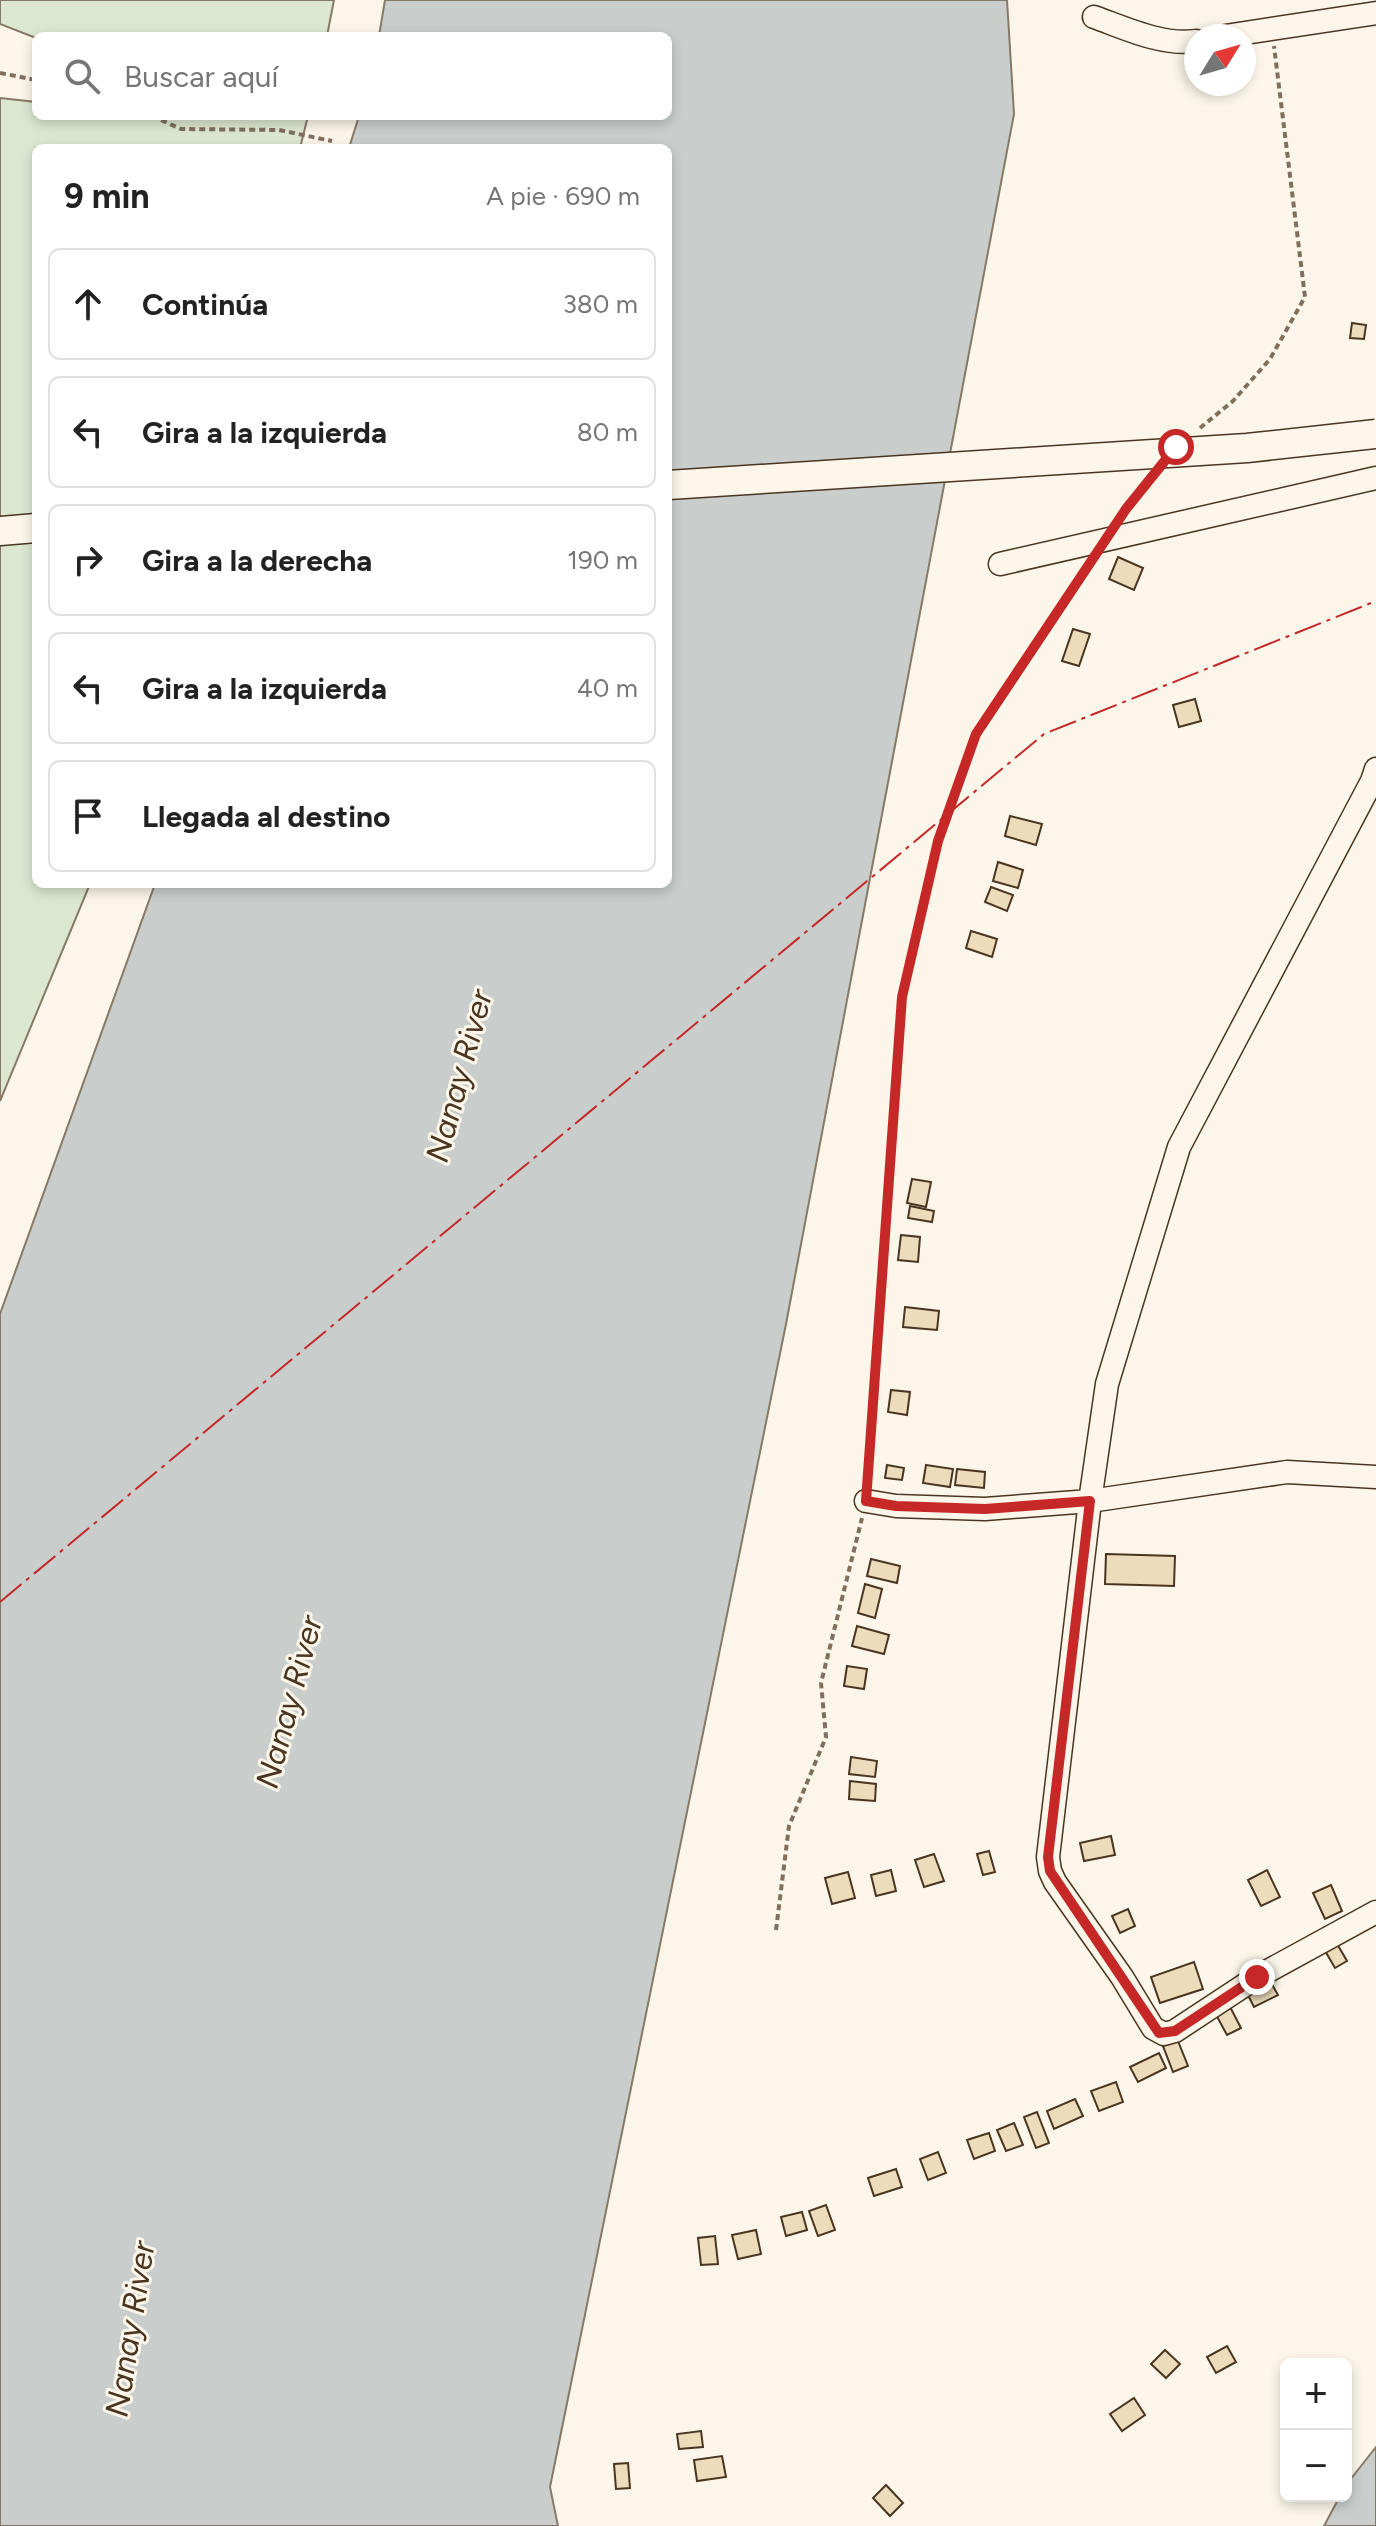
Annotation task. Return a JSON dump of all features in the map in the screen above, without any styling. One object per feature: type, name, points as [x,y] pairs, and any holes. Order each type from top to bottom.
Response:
[{"type":"main road","points":[[672,485],[1247,448],[1376,434]]},
{"type":"main road","points":[[0,531],[32,528]]},
{"type":"street","points":[[1256,31],[1376,13]]},
{"type":"street","points":[[1094,17],[1144,34],[1184,43]]},
{"type":"street","points":[[1000,564],[1376,478]]},
{"type":"street","points":[[1376,769],[1179,1147],[1107,1384],[1048,1857],[1050,1871],[1153,2028],[1164,2034],[1175,2031],[1257,1977],[1376,1912]]},
{"type":"street","points":[[866,1501],[896,1506],[985,1509],[1090,1501],[1287,1472],[1376,1477]]},
{"type":"path","points":[[1199,429],[1233,401],[1270,359],[1305,297],[1271,28]]},
{"type":"path","points":[[0,73],[32,79]]},
{"type":"path","points":[[161,120],[181,129],[279,130],[332,141]]},
{"type":"path","points":[[776,1930],[789,1826],[826,1737],[821,1683],[866,1501],[902,997],[938,841],[976,734],[1105,540],[1156,472]]},
{"type":"green space","points":[[0,0],[334,0],[328,32],[32,32],[32,36],[0,24]]},
{"type":"green space","points":[[0,98],[32,102],[32,120],[307,120],[301,144],[32,144],[32,888],[88,888],[0,1101]]},
{"type":"water","name":"Nanay River","points":[[385,0],[1007,0],[1014,114],[786,1324],[550,2487],[558,2526],[0,2526],[0,1314],[154,888],[672,888],[672,144],[350,144],[358,120],[672,120],[672,32],[380,32]]},
{"type":"water","points":[[1376,2447],[1376,2526],[1324,2526],[1337,2502],[1352,2502],[1352,2477]]},
{"type":"building","points":[[1352,323],[1366,325],[1364,339],[1350,338]]},
{"type":"building","points":[[1118,557],[1143,568],[1134,590],[1109,579]]},
{"type":"building","points":[[1073,629],[1090,634],[1079,666],[1062,661]]},
{"type":"building","points":[[1195,699],[1201,721],[1179,727],[1173,705]]},
{"type":"building","points":[[1010,816],[1042,824],[1036,845],[1005,836]]},
{"type":"building","points":[[998,862],[1023,870],[1018,888],[993,881]]},
{"type":"building","points":[[991,887],[1013,895],[1007,911],[985,902]]},
{"type":"building","points":[[971,931],[997,939],[992,957],[966,948]]},
{"type":"building","points":[[912,1179],[931,1182],[926,1207],[907,1203]]},
{"type":"building","points":[[910,1206],[934,1211],[932,1222],[908,1218]]},
{"type":"building","points":[[901,1235],[920,1237],[918,1262],[898,1260]]},
{"type":"building","points":[[905,1307],[939,1311],[937,1330],[903,1327]]},
{"type":"building","points":[[891,1390],[910,1392],[907,1415],[888,1412]]},
{"type":"building","points":[[887,1465],[904,1468],[902,1480],[885,1478]]},
{"type":"building","points":[[926,1465],[953,1469],[950,1487],[923,1483]]},
{"type":"building","points":[[957,1469],[985,1472],[984,1488],[955,1485]]},
{"type":"building","points":[[1106,1554],[1175,1556],[1174,1586],[1105,1584]]},
{"type":"building","points":[[871,1559],[900,1566],[897,1583],[867,1576]]},
{"type":"building","points":[[865,1584],[882,1589],[875,1618],[858,1613]]},
{"type":"building","points":[[857,1626],[889,1635],[884,1654],[852,1646]]},
{"type":"building","points":[[847,1666],[867,1669],[864,1689],[844,1686]]},
{"type":"building","points":[[851,1757],[877,1761],[875,1777],[849,1774]]},
{"type":"building","points":[[850,1781],[876,1784],[875,1801],[849,1799]]},
{"type":"building","points":[[1111,1836],[1115,1855],[1084,1861],[1080,1843]]},
{"type":"building","points":[[989,1851],[995,1872],[983,1875],[977,1854]]},
{"type":"building","points":[[934,1854],[944,1881],[924,1887],[915,1860]]},
{"type":"building","points":[[891,1870],[896,1891],[876,1896],[871,1875]]},
{"type":"building","points":[[1267,1870],[1280,1897],[1261,1906],[1248,1880]]},
{"type":"building","points":[[848,1872],[855,1898],[832,1904],[825,1878]]},
{"type":"building","points":[[1331,1885],[1342,1911],[1325,1919],[1313,1893]]},
{"type":"building","points":[[1128,1909],[1135,1926],[1120,1933],[1112,1916]]},
{"type":"building","points":[[1336,1942],[1347,1961],[1335,1968],[1324,1949]]},
{"type":"building","points":[[1194,1962],[1203,1989],[1160,2003],[1151,1977]]},
{"type":"building","points":[[1269,1979],[1278,1995],[1254,2007],[1246,1991]]},
{"type":"building","points":[[1228,2003],[1241,2028],[1227,2035],[1214,2011]]},
{"type":"building","points":[[1178,2041],[1188,2066],[1173,2072],[1163,2046]]},
{"type":"building","points":[[1159,2053],[1166,2068],[1138,2082],[1130,2067]]},
{"type":"building","points":[[1116,2082],[1123,2102],[1099,2111],[1091,2091]]},
{"type":"building","points":[[1075,2099],[1083,2116],[1054,2129],[1047,2111]]},
{"type":"building","points":[[1037,2112],[1049,2143],[1036,2148],[1024,2117]]},
{"type":"building","points":[[1014,2123],[1023,2145],[1006,2151],[997,2130]]},
{"type":"building","points":[[989,2133],[995,2151],[974,2159],[967,2140]]},
{"type":"building","points":[[938,2152],[946,2173],[928,2180],[920,2159]]},
{"type":"building","points":[[896,2169],[902,2187],[874,2196],[868,2178]]},
{"type":"building","points":[[826,2205],[835,2230],[818,2236],[809,2211]]},
{"type":"building","points":[[802,2212],[807,2230],[786,2236],[781,2217]]},
{"type":"building","points":[[756,2230],[761,2254],[738,2259],[732,2235]]},
{"type":"building","points":[[715,2236],[718,2264],[701,2265],[698,2238]]},
{"type":"building","points":[[1227,2346],[1236,2362],[1216,2373],[1207,2357]]},
{"type":"building","points":[[1165,2350],[1180,2364],[1166,2378],[1151,2364]]},
{"type":"building","points":[[1134,2398],[1145,2415],[1122,2431],[1110,2414]]},
{"type":"building","points":[[701,2431],[703,2447],[679,2449],[677,2434]]},
{"type":"building","points":[[722,2456],[726,2477],[697,2481],[694,2460]]},
{"type":"building","points":[[628,2463],[630,2488],[616,2489],[614,2464]]},
{"type":"building","points":[[886,2485],[903,2503],[890,2516],[873,2498]]},
{"type":"power","points":[[0,1602],[1044,734],[1376,601]]},
{"type":"route","points":[[1176,447],[1126,509],[976,734],[938,841],[902,997],[866,1501],[896,1506],[985,1509],[1090,1501],[1082,1548],[1048,1857],[1050,1871],[1159,2033],[1175,2031],[1257,1977]]}]
